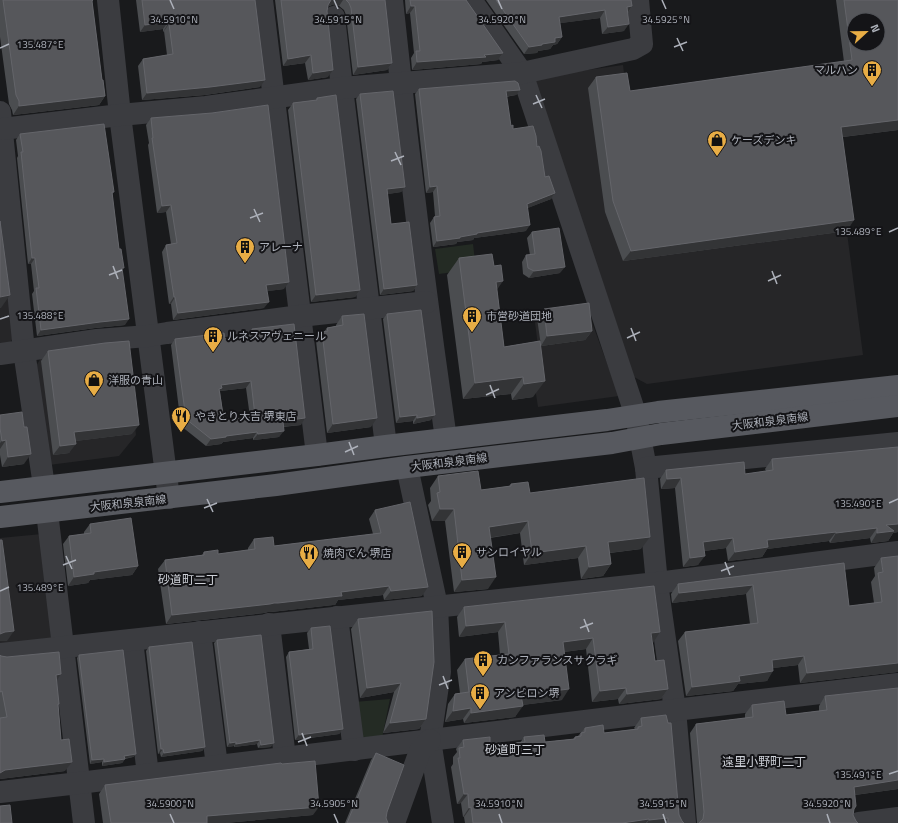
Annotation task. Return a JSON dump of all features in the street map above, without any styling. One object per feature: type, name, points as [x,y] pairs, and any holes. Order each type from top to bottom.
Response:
[{"type":"main road","name":"大阪和泉泉南線","points":[[0,492],[317,456],[386,446],[607,420],[658,412],[898,386]]},
{"type":"main road","name":"大阪和泉泉南線","points":[[0,517],[169,498],[612,443],[669,433],[898,406]]},
{"type":"street","points":[[108,0],[120,115],[160,438],[169,498]]},
{"type":"street","points":[[262,0],[317,456]]},
{"type":"street","points":[[392,0],[427,302],[446,439]]},
{"type":"street","points":[[471,0],[522,72],[636,416],[646,468],[657,583],[675,710],[685,823]]},
{"type":"street","points":[[44,486],[24,350],[1,120],[120,115],[206,107],[342,88],[522,72],[633,49],[642,44],[638,0]]},
{"type":"street","points":[[334,17],[386,446]]},
{"type":"street","points":[[0,354],[97,340],[148,336],[300,316],[427,302]]},
{"type":"street","points":[[646,468],[898,443]]},
{"type":"street","points":[[407,468],[437,606],[440,672],[430,740],[443,823]]},
{"type":"street","points":[[47,512],[84,823]]},
{"type":"street","points":[[0,654],[657,583],[898,552]]},
{"type":"street","points":[[337,617],[354,750]]},
{"type":"street","points":[[269,624],[284,758]]},
{"type":"street","points":[[200,632],[217,766]]},
{"type":"street","points":[[132,640],[148,775]]},
{"type":"street","points":[[0,792],[898,684]]},
{"type":"street","points":[[394,823],[420,751],[430,740]]},
{"type":"street","points":[[859,823],[898,818]]},
{"type":"shaded area","points":[[623,65],[627,97],[826,72],[863,355],[647,384],[634,377],[532,82],[537,77]]},
{"type":"shaded area","points":[[0,203],[16,333],[10,343],[0,345]]},
{"type":"shaded area","points":[[473,244],[476,269],[439,274],[435,249]]},
{"type":"shaded area","points":[[587,309],[619,396],[538,407],[534,381],[542,379],[534,314]]},
{"type":"shaded area","points":[[126,346],[136,435],[119,456],[49,465],[36,366],[41,358]]},
{"type":"shaded area","points":[[42,534],[55,641],[0,647],[0,538]]},
{"type":"shaded area","points":[[390,699],[382,738],[359,737],[354,702]]},
{"type":"building","points":[[3,0],[93,0],[105,96],[19,106],[19,101],[16,95]]},
{"type":"building","points":[[142,0],[255,0],[265,80],[147,93],[143,59],[173,54],[168,22],[145,25]]},
{"type":"building","points":[[281,0],[331,0],[327,11],[333,70],[313,73],[311,55],[288,59]]},
{"type":"building","points":[[346,0],[385,0],[392,63],[358,67],[351,8]]},
{"type":"building","points":[[410,0],[466,0],[503,53],[484,55],[486,57],[417,62],[416,51],[420,51],[415,6],[411,6]]},
{"type":"building","points":[[496,0],[631,0],[632,6],[627,7],[629,24],[608,27],[605,10],[559,17],[562,37],[555,38],[555,42],[529,47]]},
{"type":"building","name":"ケーズデンキ","points":[[844,0],[898,0],[898,120],[841,127],[854,220],[631,251],[613,201],[596,77],[627,73],[630,91],[852,60],[851,52],[886,52],[886,12],[846,12],[846,15]]},
{"type":"building","points":[[515,81],[518,83],[520,90],[506,91],[511,126],[513,125],[513,129],[533,126],[537,147],[539,146],[541,151],[545,177],[549,176],[555,193],[527,204],[530,225],[437,241],[434,217],[440,216],[437,186],[430,187],[419,89]]},
{"type":"building","points":[[393,91],[405,187],[387,189],[391,224],[409,222],[417,285],[384,289],[360,94]]},
{"type":"building","points":[[336,95],[360,290],[316,295],[293,103],[317,100],[317,98]]},
{"type":"building","points":[[268,105],[289,282],[266,285],[269,302],[178,313],[166,245],[177,243],[171,205],[162,206],[152,138],[151,118],[212,113]]},
{"type":"building","points":[[104,124],[114,192],[112,192],[119,249],[121,249],[124,268],[122,268],[129,319],[41,330],[36,288],[39,288],[35,258],[32,258],[21,152],[23,152],[20,134]]},
{"type":"building","points":[[0,221],[10,295],[0,297]]},
{"type":"building","points":[[559,228],[565,267],[534,271],[528,268],[526,255],[535,254],[532,232]]},
{"type":"building","points":[[492,254],[494,266],[501,265],[503,281],[496,282],[504,347],[540,341],[545,381],[524,384],[523,377],[475,383],[459,258]]},
{"type":"building","points":[[589,303],[592,331],[547,336],[544,309]]},
{"type":"building","points":[[421,310],[435,415],[417,418],[417,415],[400,417],[387,314]]},
{"type":"building","points":[[364,314],[377,418],[333,424],[322,332],[328,331],[327,328],[343,325],[342,316]]},
{"type":"building","points":[[294,324],[305,418],[283,421],[284,431],[258,434],[257,432],[211,439],[186,419],[175,339],[224,333],[225,339],[253,337],[252,329]],"holes":[[[251,381],[255,416],[224,421],[219,389],[222,388],[221,385]]]},
{"type":"building","points":[[129,341],[139,425],[74,432],[76,444],[60,446],[48,351]]},
{"type":"building","points":[[22,412],[24,427],[27,427],[31,454],[8,457],[6,440],[2,441],[0,415]]},
{"type":"building","points":[[898,447],[898,524],[886,525],[894,531],[877,533],[877,528],[767,540],[768,547],[735,552],[733,538],[703,542],[705,556],[690,558],[681,478],[667,479],[666,470],[744,462],[745,474],[773,470],[772,459]]},
{"type":"building","points":[[478,471],[481,490],[528,482],[530,493],[644,478],[650,537],[608,542],[611,564],[589,567],[586,546],[532,553],[528,521],[489,527],[496,577],[462,580],[454,509],[440,509],[437,493],[440,492],[438,476]]},
{"type":"building","points":[[410,502],[428,587],[391,591],[389,586],[341,592],[342,596],[172,615],[165,560],[204,555],[204,552],[218,550],[218,554],[255,549],[254,539],[273,537],[274,546],[381,533],[375,510]]},
{"type":"building","points":[[131,518],[138,566],[94,572],[94,574],[74,577],[69,536],[91,533],[90,524]]},
{"type":"building","points":[[0,540],[2,540],[14,631],[0,634]]},
{"type":"building","points":[[898,556],[898,663],[807,673],[804,656],[772,660],[773,671],[739,676],[740,681],[692,687],[685,632],[758,623],[753,585],[679,593],[678,584],[844,563],[849,606],[882,602],[878,573],[883,572],[881,558]]},
{"type":"building","points":[[654,586],[660,632],[651,633],[655,661],[664,660],[668,689],[627,694],[626,688],[600,691],[593,638],[563,642],[569,689],[521,695],[523,706],[471,713],[471,708],[453,711],[455,694],[469,692],[465,659],[509,654],[505,622],[466,626],[464,607]]},
{"type":"building","points":[[432,611],[434,662],[426,719],[390,723],[401,683],[367,688],[358,619]]},
{"type":"building","points":[[330,626],[343,729],[299,735],[289,652],[313,649],[311,628]]},
{"type":"building","points":[[261,635],[274,743],[261,745],[260,740],[236,744],[236,742],[230,743],[217,640]]},
{"type":"building","points":[[192,642],[205,747],[164,753],[163,749],[161,749],[149,647]]},
{"type":"building","points":[[123,650],[136,754],[124,756],[125,759],[104,762],[104,759],[92,760],[79,655]]},
{"type":"building","points":[[59,652],[61,674],[56,675],[61,740],[69,739],[72,762],[5,770],[0,773],[0,718],[7,717],[2,691],[0,692],[0,655],[7,657]]},
{"type":"building","points":[[898,688],[898,780],[854,787],[856,806],[853,815],[858,823],[699,823],[703,819],[704,812],[696,724],[753,717],[752,705],[784,701],[786,715],[827,710],[825,696]]},
{"type":"building","points":[[666,715],[668,723],[671,723],[679,815],[684,823],[668,823],[668,818],[622,823],[473,823],[471,807],[469,808],[468,794],[464,794],[458,758],[460,758],[459,748],[464,747],[463,740],[490,737],[490,745],[525,742],[524,737],[544,735],[545,742],[575,739],[575,737],[581,736],[581,733],[585,732],[585,728],[603,725],[604,733],[638,729],[638,727],[642,726],[641,718]]},
{"type":"building","points":[[376,753],[404,765],[387,812],[386,818],[388,823],[347,823]]},
{"type":"building","points":[[315,761],[319,807],[207,816],[207,823],[111,823],[105,785],[281,763]]},
{"type":"building","points":[[10,805],[12,823],[0,823],[0,806]]},
{"type":"place","name":"マルハン","points":[[872,87]]},
{"type":"place","name":"ケーズデンキ","points":[[717,157]]},
{"type":"place","name":"アレーナ","points":[[245,264]]},
{"type":"place","name":"市営砂道団地","points":[[472,333]]},
{"type":"place","name":"ルネスアヴェニール","points":[[213,353]]},
{"type":"place","name":"洋服の青山","points":[[94,397]]},
{"type":"place","name":"やきとり大吉 堺東店","points":[[181,433]]},
{"type":"place","name":"サンロイヤル","points":[[462,569]]},
{"type":"place","name":"焼肉でん 堺店","points":[[309,570]]},
{"type":"place","name":"カンファランスサクラギ","points":[[483,677]]},
{"type":"place","name":"アンビロン堺","points":[[480,710]]},
{"type":"district","name":"砂道町二丁","points":[[188,580]]},
{"type":"district","name":"砂道町三丁","points":[[515,750]]},
{"type":"district","name":"遠里小野町二丁","points":[[764,762]]}]
